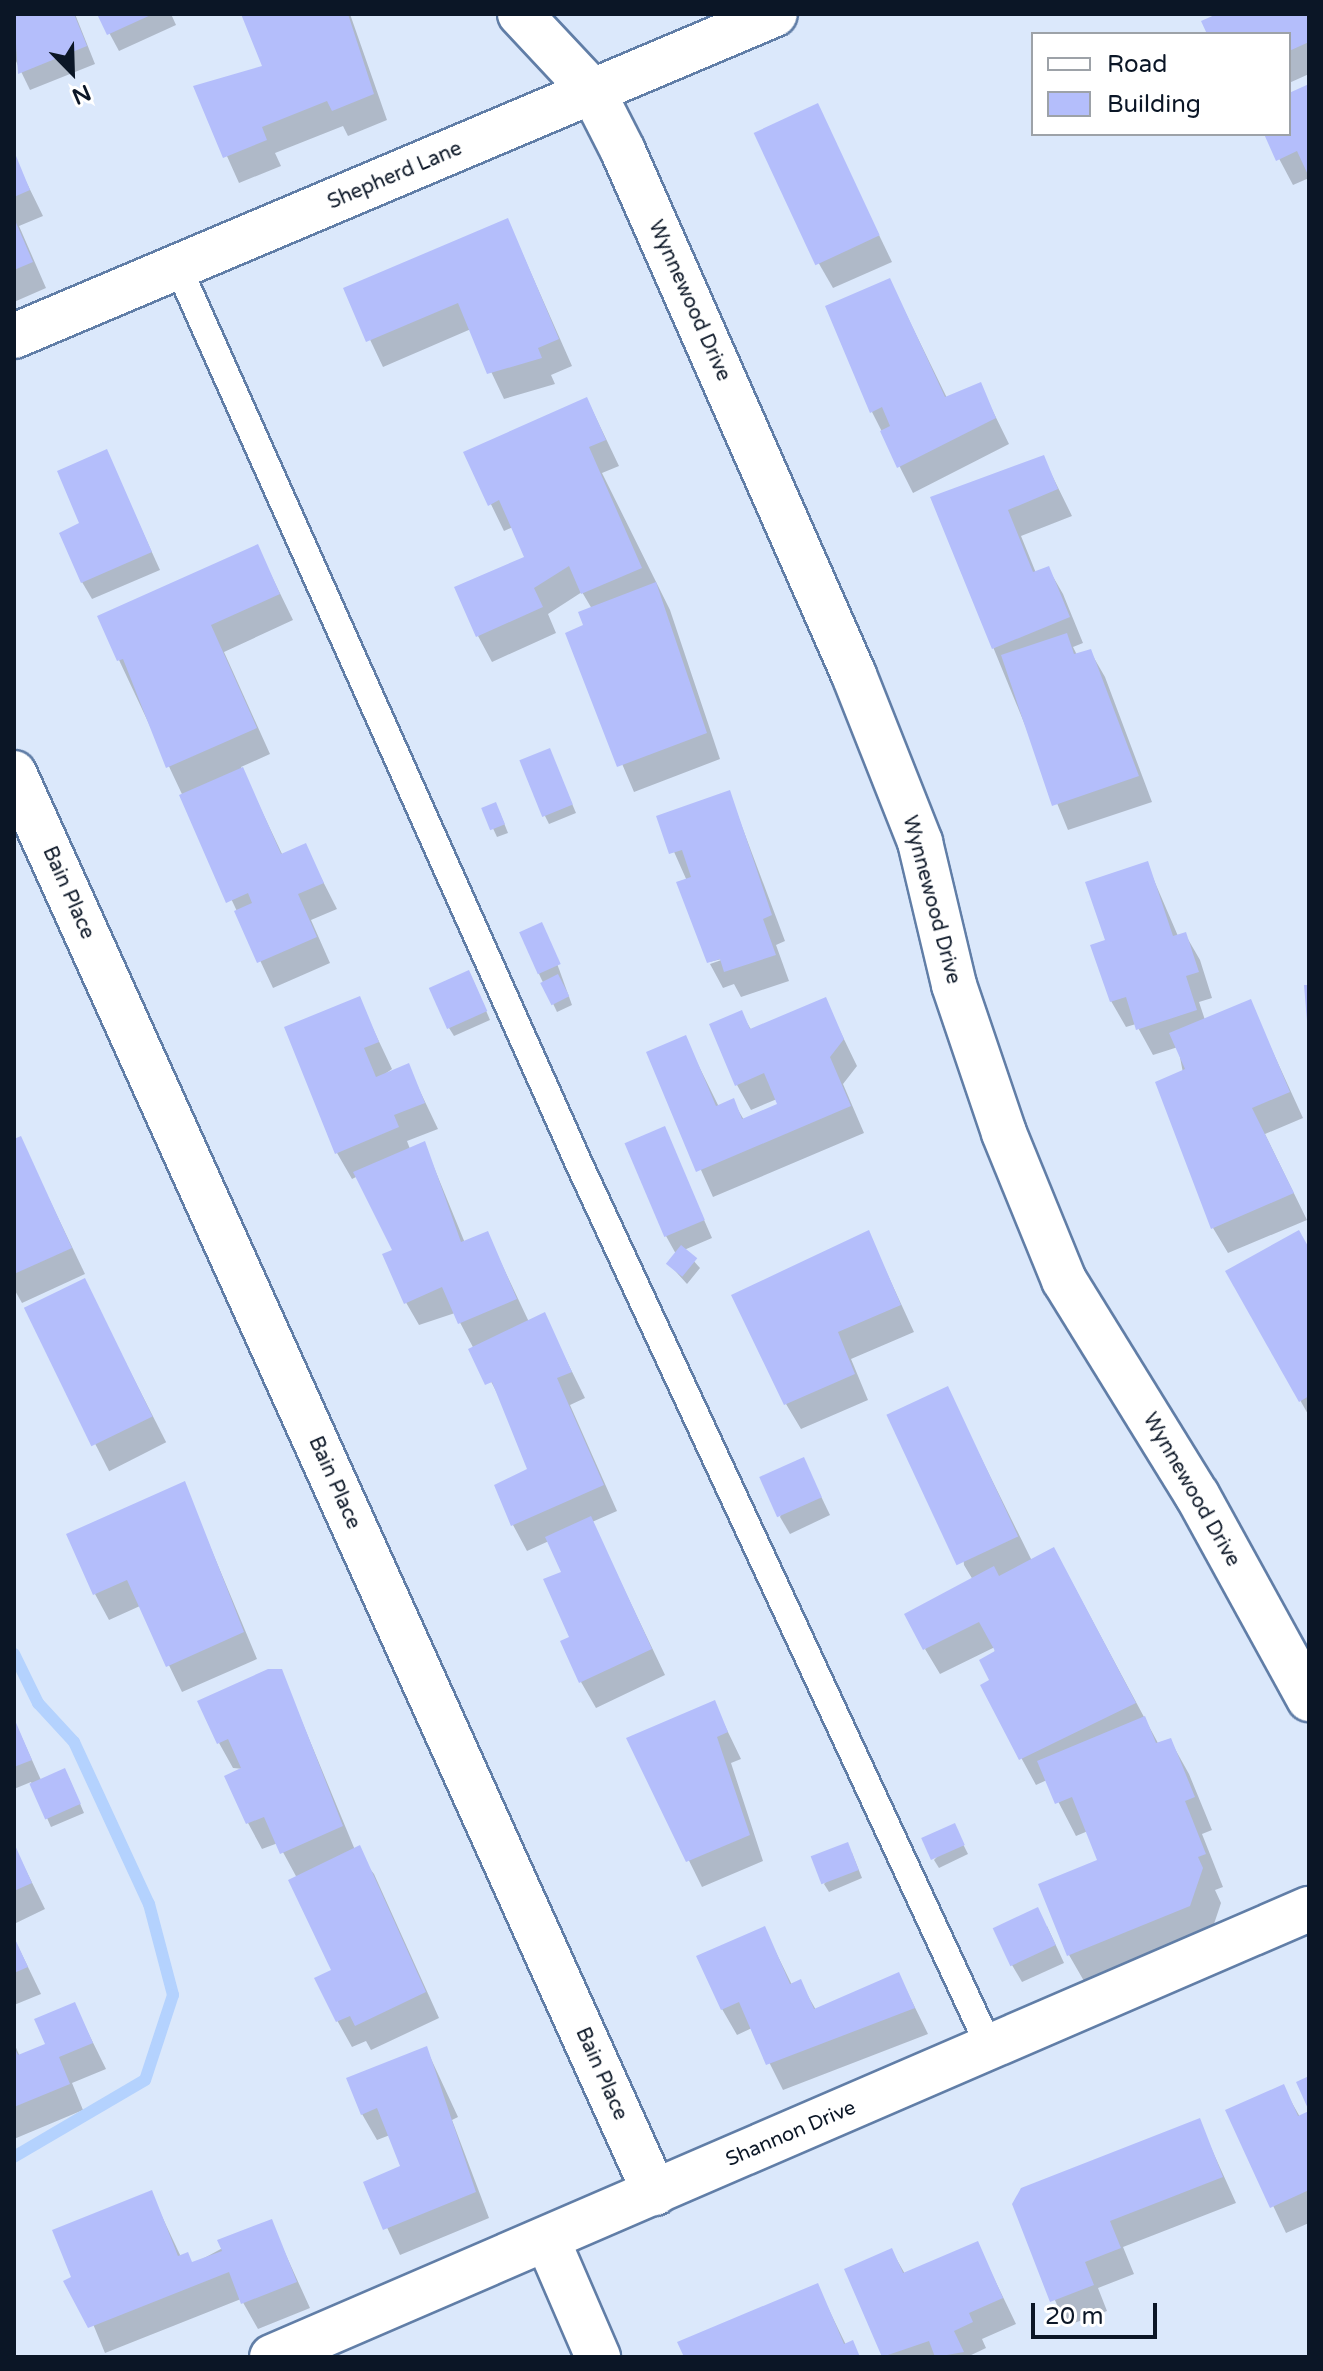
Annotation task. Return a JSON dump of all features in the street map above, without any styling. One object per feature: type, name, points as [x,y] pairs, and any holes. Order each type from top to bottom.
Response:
[{"type":"street","name":"Wynnewood Drive","points":[[520,14],[593,92],[854,675],[920,842],[954,985],[1004,1133],[1064,1280],[1197,1495],[1309,1699]]},
{"type":"street","name":"Shepherd Lane","points":[[14,336],[775,14]]},
{"type":"street","name":"Bain Place","points":[[14,773],[655,2193]]},
{"type":"street","name":"Shannon Drive","points":[[272,2357],[1309,1909]]},
{"type":"street","points":[[547,2239],[598,2357]]},
{"type":"lane","points":[[178,267],[580,1166],[990,2048]]},
{"type":"building","points":[[14,14],[74,14],[87,46],[18,74]]},
{"type":"building","points":[[97,14],[153,14],[107,35]]},
{"type":"building","points":[[241,14],[348,14],[374,94],[332,111],[327,101],[262,127],[267,140],[223,158],[193,86],[262,66]]},
{"type":"building","points":[[1217,14],[1308,14],[1309,42],[1291,50],[1291,32],[1206,32],[1201,21]]},
{"type":"building","points":[[1309,84],[1309,177],[1297,151],[1276,161],[1265,136],[1291,136],[1291,92]]},
{"type":"building","points":[[818,103],[880,235],[815,265],[754,133]]},
{"type":"building","points":[[14,151],[30,190],[14,197]]},
{"type":"building","points":[[14,218],[33,262],[14,270]]},
{"type":"building","points":[[508,218],[559,339],[538,348],[542,358],[487,374],[458,303],[366,342],[343,288]]},
{"type":"building","points":[[890,278],[945,397],[981,382],[996,418],[897,468],[880,431],[890,426],[882,407],[870,413],[825,306]]},
{"type":"building","points":[[587,397],[606,440],[589,447],[642,568],[581,594],[569,566],[534,588],[543,607],[476,637],[454,587],[524,557],[499,500],[488,506],[463,452]]},
{"type":"building","points":[[107,449],[152,552],[81,583],[59,533],[79,523],[57,471]]},
{"type":"building","points":[[1044,455],[1058,489],[1008,510],[1033,572],[1049,566],[1070,617],[992,649],[930,497]]},
{"type":"building","points":[[258,544],[280,594],[211,625],[257,728],[166,768],[123,659],[117,661],[97,616]]},
{"type":"building","points":[[656,582],[707,733],[617,767],[565,633],[583,625],[578,612]]},
{"type":"building","points":[[1067,633],[1074,654],[1091,649],[1139,776],[1052,806],[1001,655]]},
{"type":"building","points":[[550,748],[573,805],[542,817],[519,760]]},
{"type":"building","points":[[243,767],[281,854],[306,843],[324,883],[298,894],[317,937],[257,963],[234,911],[252,903],[248,893],[226,903],[179,795]]},
{"type":"building","points":[[730,790],[772,915],[763,919],[776,955],[724,972],[720,959],[707,963],[676,882],[691,877],[682,850],[669,854],[656,816]]},
{"type":"building","points":[[496,802],[505,824],[490,830],[481,808]]},
{"type":"building","points":[[1148,861],[1173,936],[1186,932],[1199,972],[1186,976],[1197,1010],[1136,1030],[1126,997],[1110,1002],[1090,945],[1105,940],[1085,882]]},
{"type":"building","points":[[542,922],[561,964],[538,974],[519,932]]},
{"type":"building","points":[[469,970],[487,1011],[447,1029],[429,988]]},
{"type":"building","points":[[558,974],[569,996],[552,1005],[540,983]]},
{"type":"building","points":[[1304,985],[1309,985],[1309,1021],[1307,1021]]},
{"type":"building","points":[[360,996],[379,1042],[364,1048],[376,1077],[409,1063],[425,1103],[394,1115],[399,1127],[335,1154],[284,1027]]},
{"type":"building","points":[[826,997],[844,1039],[830,1057],[851,1106],[696,1172],[646,1052],[686,1035],[716,1106],[734,1098],[742,1119],[777,1104],[764,1073],[735,1086],[709,1024],[742,1010],[750,1029]]},
{"type":"building","points":[[1251,999],[1290,1092],[1252,1108],[1294,1193],[1211,1229],[1155,1082],[1185,1069],[1169,1033]]},
{"type":"building","points":[[665,1126],[705,1220],[664,1237],[624,1143]]},
{"type":"building","points":[[21,1136],[72,1248],[14,1274],[14,1139]]},
{"type":"building","points":[[425,1141],[461,1242],[488,1231],[517,1299],[458,1324],[442,1287],[404,1304],[382,1254],[392,1250],[353,1172]]},
{"type":"building","points":[[869,1230],[901,1305],[838,1332],[855,1374],[784,1405],[731,1295]]},
{"type":"building","points":[[1299,1230],[1309,1248],[1309,1396],[1299,1402],[1225,1271]]},
{"type":"building","points":[[681,1245],[697,1258],[682,1277],[666,1264]]},
{"type":"building","points":[[85,1278],[153,1416],[91,1446],[24,1308]]},
{"type":"building","points":[[545,1312],[572,1372],[557,1378],[604,1485],[511,1526],[494,1485],[527,1469],[492,1382],[485,1385],[468,1349]]},
{"type":"building","points":[[948,1386],[1018,1536],[957,1565],[886,1415]]},
{"type":"building","points":[[804,1457],[822,1497],[777,1517],[759,1477]]},
{"type":"building","points":[[185,1481],[244,1632],[166,1667],[127,1580],[93,1595],[66,1534]]},
{"type":"building","points":[[591,1516],[652,1649],[579,1683],[560,1641],[569,1637],[543,1579],[561,1572],[545,1537]]},
{"type":"building","points":[[1054,1547],[1136,1703],[1019,1760],[980,1685],[989,1680],[979,1660],[995,1651],[979,1622],[923,1650],[904,1614],[994,1566],[999,1576]]},
{"type":"building","points":[[268,1669],[282,1669],[343,1826],[280,1854],[264,1817],[246,1824],[224,1776],[241,1768],[228,1739],[217,1744],[197,1701]]},
{"type":"building","points":[[715,1700],[728,1732],[717,1737],[750,1835],[686,1862],[626,1738]]},
{"type":"building","points":[[1145,1716],[1156,1743],[1171,1738],[1195,1797],[1185,1801],[1206,1854],[1198,1857],[1203,1868],[1190,1906],[1067,1956],[1038,1884],[1097,1860],[1072,1797],[1055,1804],[1037,1761]]},
{"type":"building","points":[[14,1718],[32,1760],[14,1767]]},
{"type":"building","points":[[65,1768],[81,1804],[45,1819],[29,1784]]},
{"type":"building","points":[[955,1823],[965,1845],[931,1860],[921,1838]]},
{"type":"building","points":[[848,1842],[859,1870],[821,1884],[811,1856]]},
{"type":"building","points":[[14,1843],[32,1883],[14,1891]]},
{"type":"building","points":[[360,1845],[426,1992],[355,2026],[350,2016],[336,2022],[314,1978],[331,1970],[288,1880]]},
{"type":"building","points":[[1038,1907],[1056,1945],[1010,1966],[993,1928]]},
{"type":"building","points":[[765,1926],[790,1984],[801,1979],[814,2009],[899,1972],[915,2008],[766,2065],[739,2002],[721,2010],[696,1956]]},
{"type":"building","points":[[14,1937],[28,1967],[14,1973]]},
{"type":"building","points":[[75,2002],[93,2043],[59,2057],[70,2084],[14,2107],[14,2047],[18,2055],[45,2044],[34,2019]]},
{"type":"building","points":[[427,2046],[476,2192],[383,2230],[363,2182],[400,2166],[377,2108],[361,2115],[346,2078]]},
{"type":"building","points":[[1309,2076],[1309,2111],[1296,2082]]},
{"type":"building","points":[[1284,2084],[1298,2116],[1309,2111],[1309,2190],[1270,2208],[1225,2110]]},
{"type":"building","points":[[1200,2118],[1223,2177],[1110,2221],[1121,2248],[1085,2262],[1094,2285],[1050,2302],[1012,2204],[1021,2188]]},
{"type":"building","points":[[152,2190],[178,2256],[188,2252],[192,2262],[222,2251],[217,2240],[272,2219],[297,2282],[241,2304],[229,2272],[88,2328],[63,2281],[71,2277],[52,2230]]},
{"type":"building","points":[[978,2241],[1003,2298],[969,2313],[973,2322],[954,2331],[964,2352],[935,2357],[929,2341],[882,2357],[844,2269],[892,2248],[903,2273]]},
{"type":"building","points":[[818,2283],[844,2344],[853,2340],[860,2357],[684,2357],[677,2342]]},
{"type":"waterway","points":[[14,1654],[38,1703],[74,1742],[149,1904],[173,1995],[145,2080],[14,2157]]}]
